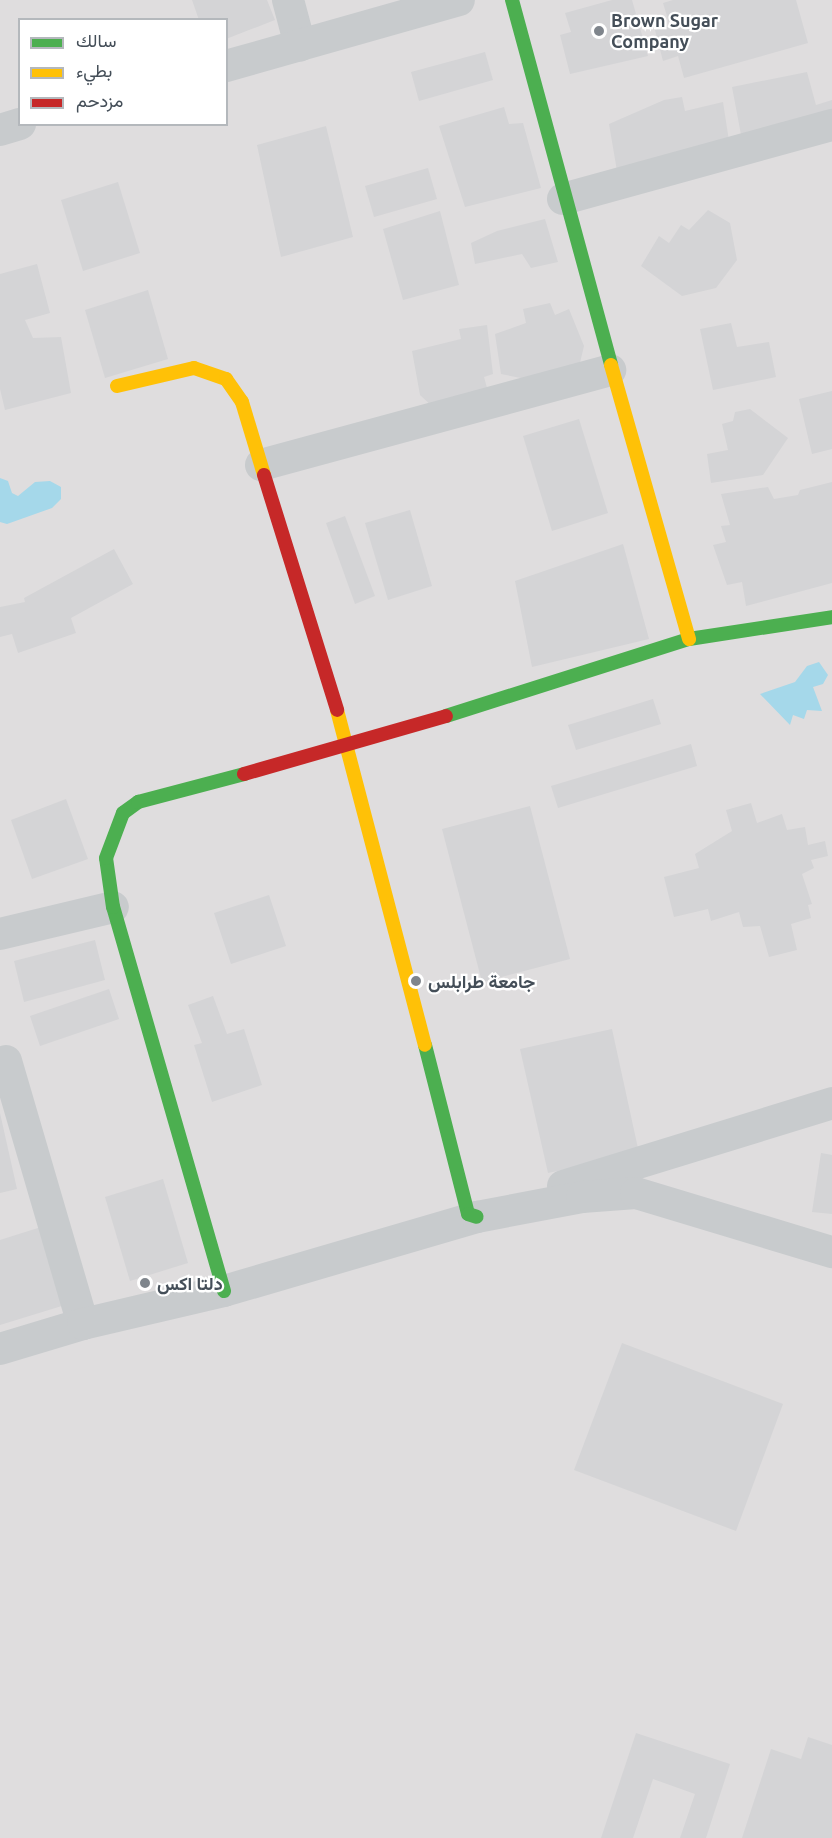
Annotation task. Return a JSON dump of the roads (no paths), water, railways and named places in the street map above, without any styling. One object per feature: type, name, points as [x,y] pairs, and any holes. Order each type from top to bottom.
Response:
[{"type":"street","points":[[288,0],[300,45]]},
{"type":"street","points":[[228,65],[459,0]]},
{"type":"street","points":[[512,0],[562,200],[689,639]]},
{"type":"street","points":[[0,130],[18,125]]},
{"type":"street","points":[[562,200],[832,125]]},
{"type":"street","points":[[117,386],[194,368],[226,379],[242,402],[348,747],[472,1216]]},
{"type":"street","points":[[261,465],[610,370]]},
{"type":"street","points":[[224,1291],[113,908],[106,858],[123,813],[138,802],[348,747],[689,639],[832,617]]},
{"type":"street","points":[[0,934],[113,908]]},
{"type":"street","points":[[6,1061],[83,1324]]},
{"type":"street","points":[[0,1349],[83,1324],[224,1291],[832,1103]]},
{"type":"street","points":[[472,1216],[582,1197],[636,1193],[832,1252]]},
{"type":"water","points":[[0,478],[8,481],[12,493],[18,496],[35,482],[50,481],[61,487],[61,499],[52,508],[7,524],[0,522]]},
{"type":"water","points":[[819,662],[828,675],[823,684],[813,687],[822,711],[807,710],[804,719],[793,715],[790,725],[760,694],[795,682],[807,666]]},
{"type":"place","name":"Brown Sugar Company","points":[[599,31]]},
{"type":"place","name":"جامعة طرابلس","points":[[416,981]]},
{"type":"place","name":"دلتا اكس","points":[[145,1283]]}]
